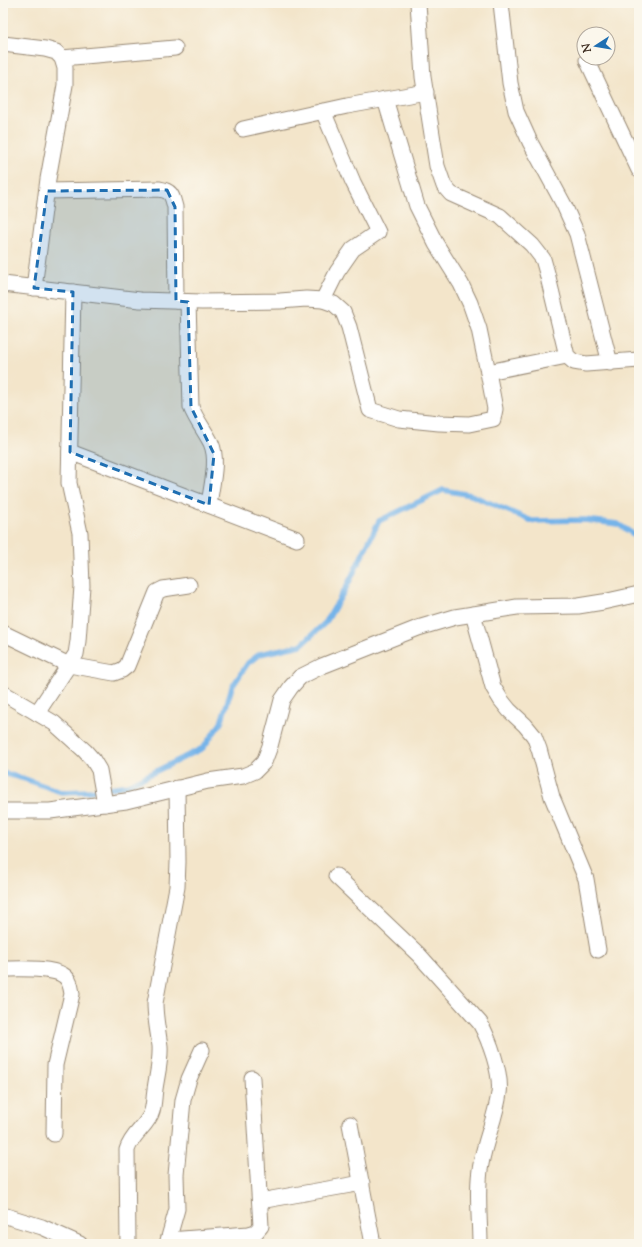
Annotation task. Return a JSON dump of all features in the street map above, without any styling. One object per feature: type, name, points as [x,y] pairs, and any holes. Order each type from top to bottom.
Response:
[{"type":"street","points":[[418,3],[426,92],[437,166],[444,186],[451,194],[500,216],[532,245],[543,259],[567,356],[574,362],[586,364],[639,360]]},
{"type":"street","points":[[502,3],[510,83],[516,112],[530,142],[564,205],[577,234],[610,362]]},
{"type":"street","points":[[3,44],[45,49],[56,52],[62,58],[65,68],[65,85],[47,191],[34,288]]},
{"type":"street","points":[[62,58],[175,48]]},
{"type":"street","points":[[590,66],[639,170]]},
{"type":"street","points":[[243,129],[322,111],[426,92]]},
{"type":"street","points":[[3,284],[140,300],[182,302],[323,300],[334,304],[343,312],[349,327],[370,410],[399,418],[439,424],[469,424],[493,419],[495,409],[479,328],[461,284],[436,244],[417,206],[385,99]]},
{"type":"street","points":[[322,111],[353,182],[378,232],[353,249],[338,272],[323,300]]},
{"type":"street","points":[[47,191],[160,189],[167,190],[172,196],[175,207],[191,407],[212,444],[214,454],[209,505]]},
{"type":"street","points":[[37,713],[76,654],[78,641],[82,586],[80,533],[69,483],[73,292]]},
{"type":"street","points":[[488,372],[567,356]]},
{"type":"street","points":[[70,452],[298,539]]},
{"type":"street","points":[[3,632],[69,666],[114,673],[127,666],[157,592],[163,589],[189,585]]},
{"type":"street","points":[[3,811],[50,811],[105,800],[126,801],[208,781],[243,776],[255,771],[264,762],[270,746],[282,700],[291,687],[300,677],[322,666],[418,628],[455,617],[517,607],[578,606],[639,594]]},
{"type":"street","points":[[473,614],[494,687],[501,700],[509,710],[534,736],[539,749],[552,797],[586,879],[598,950]]},
{"type":"street","points":[[3,693],[54,723],[85,751],[99,770],[105,800]]},
{"type":"street","points":[[128,1244],[127,1150],[132,1138],[148,1120],[152,1112],[159,1063],[160,1047],[155,1016],[155,1003],[177,888],[177,788]]},
{"type":"street","points":[[336,876],[419,955],[480,1023],[487,1035],[494,1056],[500,1091],[481,1165],[479,1184],[480,1244]]},
{"type":"street","points":[[3,970],[32,969],[53,972],[64,975],[70,984],[72,994],[55,1065],[54,1134]]},
{"type":"street","points":[[202,1050],[188,1079],[183,1100],[176,1174],[177,1209],[168,1242],[249,1234],[256,1232],[261,1226],[252,1078]]},
{"type":"street","points":[[350,1124],[373,1244]]},
{"type":"street","points":[[260,1201],[362,1183]]},
{"type":"street","points":[[3,1216],[42,1227],[80,1244]]},
{"type":"highlighted area","points":[[167,190],[175,207],[176,301],[188,302],[191,407],[214,454],[209,505],[70,452],[73,292],[34,288],[47,191]]},
{"type":"waterway","points":[[3,773],[61,792],[90,791],[128,785],[203,748],[221,723],[232,687],[248,663],[260,654],[301,645],[326,622],[347,586],[379,521],[443,490],[471,495],[532,521],[585,520],[618,524],[636,536],[639,536]]}]
